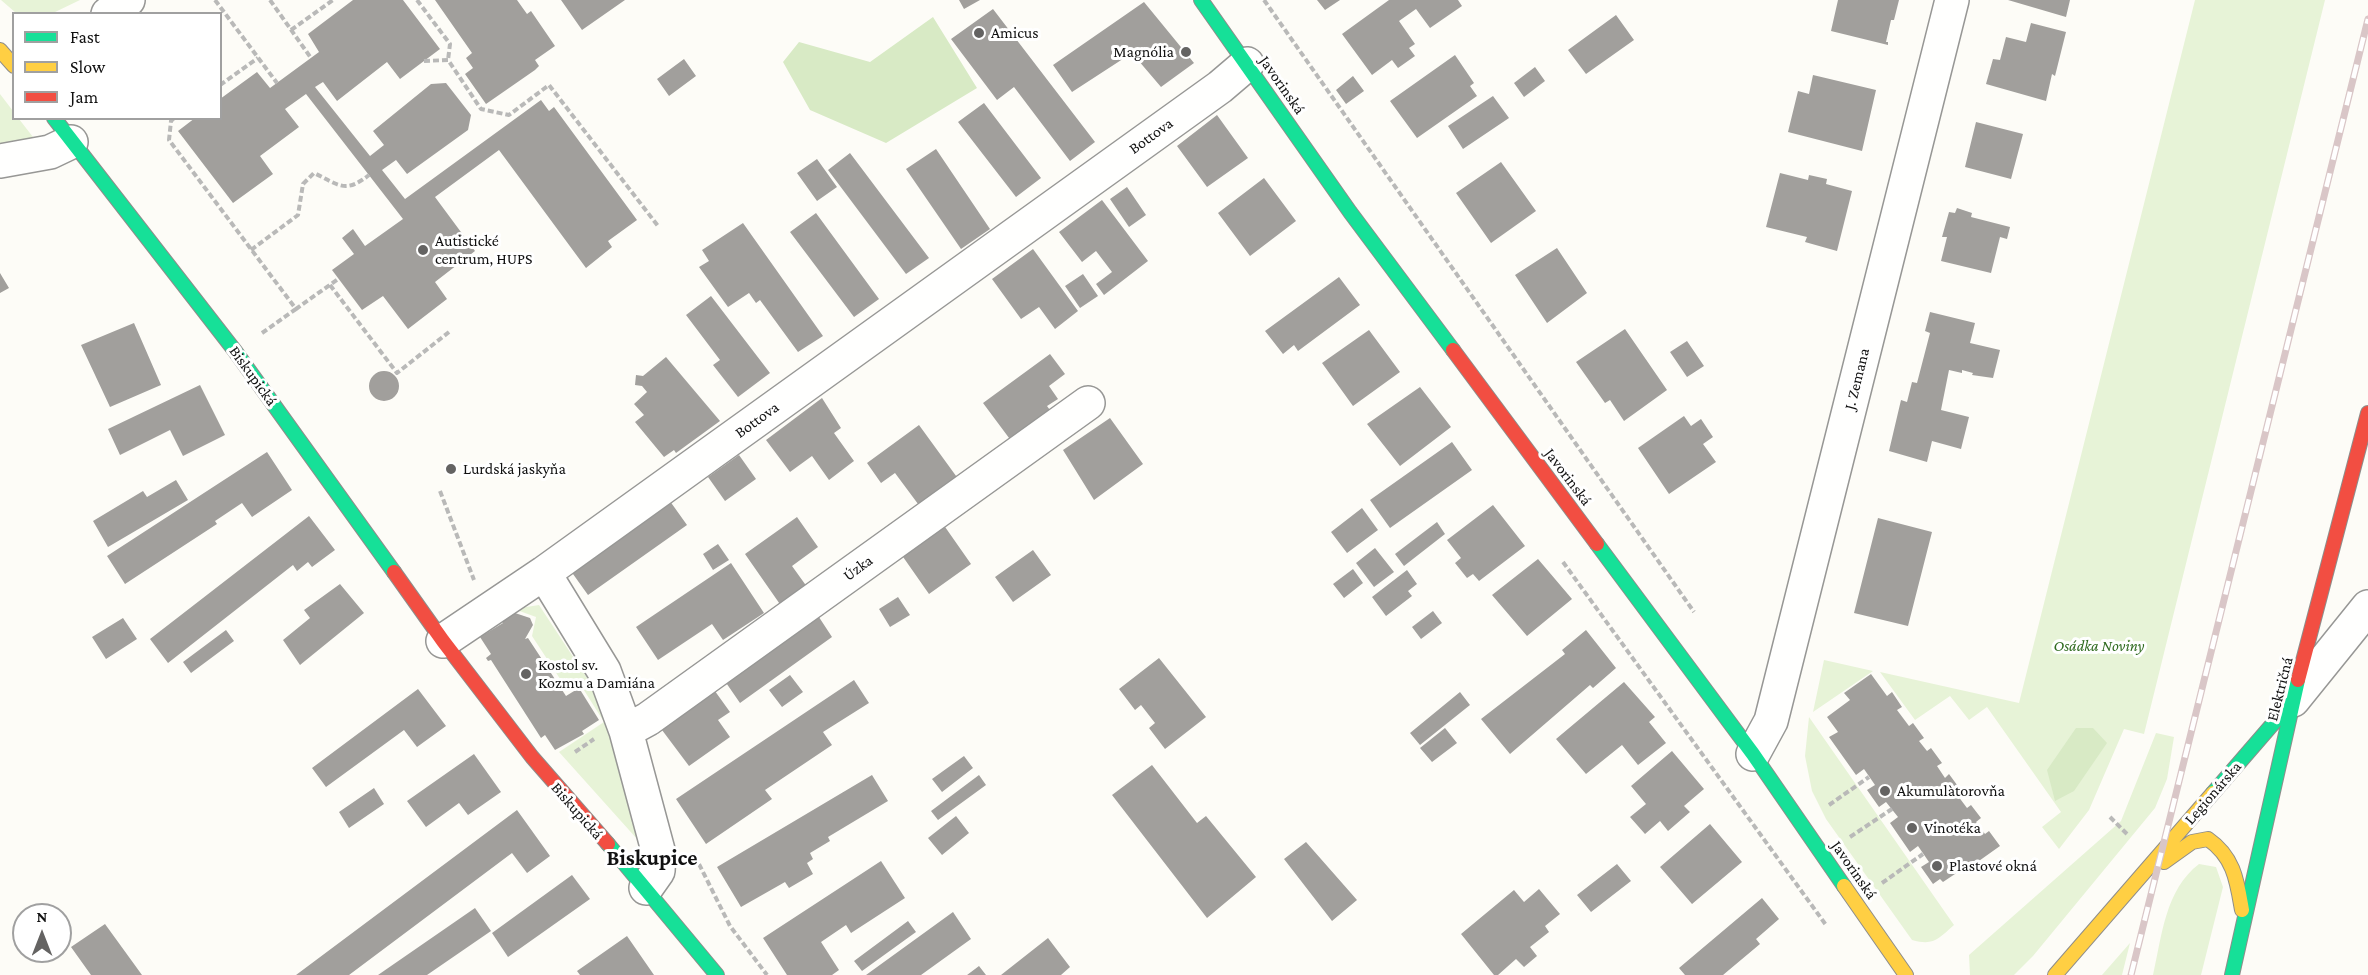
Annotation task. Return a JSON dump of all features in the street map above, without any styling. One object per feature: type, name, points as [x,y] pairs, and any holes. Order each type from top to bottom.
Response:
[{"type":"street","points":[[111,12],[128,0]]},
{"type":"street","name":"Javorinská","points":[[1201,0],[1350,212],[1753,754],[1906,975]]},
{"type":"street","name":"J. Zemana","points":[[1753,754],[1771,721],[1952,0]]},
{"type":"street","points":[[0,50],[12,64]]},
{"type":"street","name":"Bottova","points":[[544,573],[1220,87],[1247,64]]},
{"type":"street","points":[[0,161],[50,152],[62,130]]},
{"type":"street","name":"Biskupická","points":[[62,130],[235,351],[443,642],[532,757],[586,822],[646,888],[717,975]]},
{"type":"street","name":"Úzka","points":[[626,731],[657,712],[1088,403]]},
{"type":"street","name":"Električná","points":[[2232,975],[2293,700],[2364,450],[2368,413]]},
{"type":"street","points":[[443,642],[544,573],[604,671],[626,731],[659,854],[658,871],[646,888]]},
{"type":"street","name":"Legionárska","points":[[2055,975],[2293,700],[2368,607]]},
{"type":"street","points":[[2138,881],[2192,842],[2208,839],[2223,848],[2235,871],[2244,921]]},
{"type":"path","points":[[215,0],[277,83]]},
{"type":"path","points":[[270,0],[311,58]]},
{"type":"path","points":[[291,30],[333,0]]},
{"type":"path","points":[[417,0],[450,44],[448,60],[482,109],[509,115],[549,85],[657,226]]},
{"type":"path","points":[[1264,0],[1695,614]]},
{"type":"path","points":[[222,84],[258,58]]},
{"type":"path","points":[[424,61],[448,60]]},
{"type":"path","points":[[172,120],[169,140],[296,309],[338,279]]},
{"type":"path","points":[[251,250],[298,215],[303,184],[314,173],[340,186],[354,186],[369,175]]},
{"type":"path","points":[[330,285],[397,374],[449,332]]},
{"type":"path","points":[[440,491],[478,591],[491,609]]},
{"type":"path","points":[[1802,825],[1869,777]]},
{"type":"path","points":[[1823,855],[1892,809]]},
{"type":"path","points":[[2110,817],[2134,841]]},
{"type":"path","points":[[1855,901],[1923,854]]},
{"type":"green space","points":[[1,0],[80,0],[55,12],[15,12]]},
{"type":"green space","name":"Osádka Noviny","points":[[2195,0],[2325,0],[2144,734],[2124,729],[2089,810],[2059,849],[2042,827],[2061,812],[1987,707],[1969,720],[1950,696],[1915,720],[1880,672],[2019,703]]},
{"type":"green space","points":[[933,17],[977,88],[886,143],[810,110],[783,62],[799,42],[870,62]]},
{"type":"green space","points":[[0,94],[12,110],[12,120],[20,120],[40,146],[0,148]]},
{"type":"green space","points":[[539,605],[614,719],[655,859],[559,752],[604,722],[582,687],[568,691],[532,636],[536,617],[514,609]]},
{"type":"green space","points":[[1824,660],[1873,671],[1813,712]]},
{"type":"green space","points":[[1809,717],[1954,925],[1935,940],[1919,942],[1912,940],[1826,819],[1812,791],[1805,756]]},
{"type":"green space","points":[[2076,728],[2093,728],[2107,743],[2074,791],[2055,801],[2047,770]]},
{"type":"green space","points":[[2156,733],[2174,737],[2167,779],[2155,808],[2033,956],[2014,975],[1970,975],[1969,955],[2121,821]]},
{"type":"green space","points":[[2199,864],[2216,867],[2223,887],[2201,975],[2153,975],[2172,900],[2188,875]]},
{"type":"green space","points":[[2130,943],[2122,975],[2102,975]]},
{"type":"building","points":[[353,0],[403,0],[440,49],[400,79],[387,62],[337,101],[323,82],[315,87],[370,156],[384,145],[373,131],[431,84],[446,83],[471,115],[468,130],[407,174],[396,160],[382,170],[405,199],[541,100],[549,111],[554,107],[637,220],[608,241],[612,247],[586,268],[499,150],[435,197],[475,251],[435,282],[447,299],[408,329],[383,296],[362,310],[332,270],[354,254],[342,238],[353,229],[365,246],[403,219],[306,94],[285,109],[299,127],[260,156],[273,174],[233,203],[178,131],[192,120],[222,120],[222,98],[257,72],[270,88],[319,52],[308,34]]},
{"type":"building","points":[[435,0],[517,0],[527,14],[531,11],[555,46],[535,60],[539,66],[535,70],[486,104],[465,74],[473,68],[466,58],[472,53]]},
{"type":"building","points":[[561,0],[625,0],[582,30]]},
{"type":"building","points":[[959,0],[980,0],[964,9]]},
{"type":"building","points":[[1317,0],[1340,0],[1325,10]]},
{"type":"building","points":[[1389,0],[1458,0],[1462,6],[1430,28],[1416,9],[1399,21],[1415,44],[1409,48],[1415,56],[1398,68],[1392,60],[1372,75],[1342,34]]},
{"type":"building","points":[[1838,0],[1899,0],[1894,20],[1891,20],[1886,42],[1888,45],[1831,31]]},
{"type":"building","points":[[2008,0],[2070,0],[2066,17]]},
{"type":"building","points":[[1144,2],[1194,63],[1161,87],[1132,53],[1072,92],[1053,65]]},
{"type":"building","points":[[993,9],[1095,142],[1070,161],[1014,87],[997,100],[951,39]]},
{"type":"building","points":[[1616,15],[1634,40],[1586,74],[1568,50]]},
{"type":"building","points":[[2031,23],[2066,32],[2046,101],[1986,84],[1993,59],[2000,60],[2006,37],[2026,42]]},
{"type":"building","points":[[1455,55],[1474,83],[1470,86],[1477,96],[1417,138],[1390,101]]},
{"type":"building","points":[[684,59],[696,76],[669,96],[657,79]]},
{"type":"building","points":[[1535,67],[1545,81],[1524,97],[1514,83]]},
{"type":"building","points":[[1813,75],[1876,90],[1862,151],[1788,132],[1798,91],[1809,94]]},
{"type":"building","points":[[1353,76],[1364,91],[1346,104],[1336,90]]},
{"type":"building","points":[[1493,96],[1509,118],[1463,149],[1448,126]]},
{"type":"building","points":[[984,103],[1041,178],[1016,197],[958,122]]},
{"type":"building","points":[[1217,115],[1248,158],[1207,187],[1177,146]]},
{"type":"building","points":[[1976,122],[2023,134],[2011,179],[1965,167]]},
{"type":"building","points":[[936,149],[990,229],[961,249],[906,169]]},
{"type":"building","points":[[850,153],[929,258],[906,274],[828,170]]},
{"type":"building","points":[[817,159],[837,187],[817,201],[797,173]]},
{"type":"building","points":[[1501,162],[1536,211],[1491,243],[1456,193]]},
{"type":"building","points":[[1780,173],[1808,180],[1809,175],[1827,179],[1826,184],[1852,191],[1837,251],[1805,242],[1807,237],[1766,227]]},
{"type":"building","points":[[1264,178],[1296,221],[1250,256],[1218,213]]},
{"type":"building","points":[[1127,187],[1146,215],[1129,227],[1110,199]]},
{"type":"building","points":[[1102,200],[1148,261],[1104,295],[1096,284],[1112,272],[1096,251],[1082,262],[1059,232]]},
{"type":"building","points":[[1957,208],[1972,213],[1971,217],[2010,227],[2007,239],[2000,237],[1991,273],[1941,261],[1947,237],[1942,237],[1949,212],[1955,213]]},
{"type":"building","points":[[816,213],[879,299],[854,317],[790,232]]},
{"type":"building","points":[[743,223],[823,336],[798,352],[760,300],[756,303],[749,293],[728,307],[699,267],[709,261],[702,250]]},
{"type":"building","points":[[1557,248],[1587,293],[1547,323],[1515,275]]},
{"type":"building","points":[[1033,249],[1078,311],[1055,329],[1039,307],[1021,319],[992,279]]},
{"type":"building","points":[[0,273],[9,288],[0,293]]},
{"type":"building","points":[[1083,274],[1098,296],[1080,308],[1065,286]]},
{"type":"building","points":[[1339,277],[1360,305],[1298,351],[1294,345],[1283,354],[1265,331]]},
{"type":"building","points":[[711,296],[770,373],[738,397],[713,365],[720,360],[686,315]]},
{"type":"building","points":[[1930,312],[1975,323],[1970,343],[2000,350],[1993,378],[1972,375],[1973,373],[1962,370],[1962,373],[1949,370],[1941,410],[1969,417],[1961,449],[1932,441],[1927,462],[1889,451],[1901,400],[1907,402],[1912,382],[1917,383],[1930,333],[1925,331]]},
{"type":"building","points":[[134,323],[161,385],[110,407],[81,345]]},
{"type":"building","points":[[1625,329],[1667,390],[1624,421],[1610,400],[1605,403],[1576,362]]},
{"type":"building","points":[[1369,330],[1400,372],[1353,406],[1322,363]]},
{"type":"building","points":[[1687,341],[1704,366],[1687,377],[1670,352]]},
{"type":"building","points":[[1050,354],[1065,374],[1049,386],[1058,399],[1047,406],[1055,417],[1015,446],[983,403]]},
{"type":"building","points":[[666,357],[720,421],[676,453],[674,450],[664,457],[635,422],[644,415],[634,404],[647,392],[642,386],[635,385],[636,375],[643,376]]},
{"type":"building","points":[[384,371],[395,375],[399,386],[395,397],[384,401],[373,397],[369,386],[373,375]]},
{"type":"building","points":[[200,385],[225,435],[183,456],[170,430],[120,455],[108,429]]},
{"type":"building","points":[[1420,387],[1451,427],[1400,466],[1367,424]]},
{"type":"building","points":[[822,398],[841,428],[834,433],[854,461],[829,480],[812,456],[790,472],[766,440]]},
{"type":"building","points":[[1684,416],[1691,426],[1701,419],[1713,437],[1703,444],[1716,462],[1669,494],[1638,448]]},
{"type":"building","points":[[1110,418],[1143,464],[1094,500],[1063,450]]},
{"type":"building","points":[[919,425],[959,480],[921,508],[895,473],[881,483],[867,463]]},
{"type":"building","points":[[1452,442],[1472,470],[1390,528],[1370,500]]},
{"type":"building","points":[[267,452],[292,490],[252,517],[242,503],[215,521],[217,524],[125,584],[107,556]]},
{"type":"building","points":[[739,455],[756,479],[725,501],[708,477]]},
{"type":"building","points":[[176,480],[188,500],[108,547],[93,521],[143,491],[147,497]]},
{"type":"building","points":[[667,497],[687,525],[588,595],[568,567]]},
{"type":"building","points":[[1493,505],[1525,546],[1479,581],[1473,574],[1467,578],[1455,563],[1461,558],[1447,540]]},
{"type":"building","points":[[1362,508],[1378,530],[1347,553],[1331,532]]},
{"type":"building","points":[[309,516],[335,550],[312,567],[308,562],[297,571],[293,565],[168,663],[150,639]]},
{"type":"building","points":[[797,517],[818,547],[792,566],[810,591],[784,610],[745,554]]},
{"type":"building","points":[[1878,518],[1932,532],[1908,626],[1854,613]]},
{"type":"building","points":[[1437,522],[1445,534],[1404,566],[1395,554]]},
{"type":"building","points":[[943,524],[971,564],[929,594],[901,554]]},
{"type":"building","points":[[718,544],[729,560],[713,570],[703,554]]},
{"type":"building","points":[[1375,548],[1394,572],[1374,587],[1356,563]]},
{"type":"building","points":[[1033,550],[1051,575],[1013,602],[995,577]]},
{"type":"building","points":[[1538,559],[1572,599],[1527,636],[1492,595]]},
{"type":"building","points":[[731,563],[764,613],[723,640],[712,624],[658,660],[636,627]]},
{"type":"building","points":[[1353,569],[1363,583],[1344,598],[1333,584]]},
{"type":"building","points":[[1407,570],[1417,584],[1408,591],[1412,596],[1386,616],[1372,597]]},
{"type":"building","points":[[340,584],[364,613],[300,665],[283,640],[310,618],[304,610]]},
{"type":"building","points":[[898,597],[910,615],[890,627],[879,609]]},
{"type":"building","points":[[813,608],[832,637],[740,703],[720,674]]},
{"type":"building","points":[[1433,611],[1442,623],[1421,639],[1412,627]]},
{"type":"building","name":"Kostol sv. Kozmu a Damiána","points":[[512,612],[530,618],[533,625],[525,639],[528,638],[566,696],[579,688],[599,720],[582,731],[584,734],[555,750],[545,735],[541,738],[491,660],[488,661],[486,658],[491,654],[480,637],[503,623],[500,617]]},
{"type":"building","points":[[123,618],[137,639],[106,659],[92,637]]},
{"type":"building","points":[[226,630],[234,641],[191,673],[183,662]]},
{"type":"building","points":[[1586,630],[1616,668],[1593,688],[1590,685],[1510,754],[1481,719],[1565,654],[1562,650]]},
{"type":"building","points":[[1159,658],[1206,717],[1165,749],[1149,728],[1155,723],[1141,705],[1135,710],[1119,689]]},
{"type":"building","points":[[1871,674],[1887,696],[1892,692],[1902,707],[1897,710],[1909,726],[1913,723],[1924,738],[1919,741],[1927,751],[1931,748],[1942,763],[1937,766],[1945,778],[1949,774],[1960,789],[1955,792],[1967,808],[1971,805],[1981,818],[1976,822],[1985,834],[1989,831],[2000,846],[1969,868],[1967,866],[1943,882],[1940,879],[1933,884],[1921,867],[1929,862],[1918,846],[1910,852],[1890,823],[1898,817],[1886,802],[1879,807],[1867,790],[1875,785],[1864,769],[1856,775],[1829,737],[1838,732],[1827,717],[1850,700],[1844,693]]},
{"type":"building","points":[[790,675],[803,692],[782,707],[769,690]]},
{"type":"building","points":[[854,680],[869,703],[823,732],[832,745],[765,790],[772,799],[706,844],[676,799]]},
{"type":"building","points":[[1624,682],[1655,717],[1649,722],[1666,743],[1638,765],[1622,745],[1586,774],[1556,739]]},
{"type":"building","points":[[712,687],[730,712],[718,720],[730,737],[689,766],[659,726]]},
{"type":"building","points":[[418,689],[446,726],[417,747],[404,730],[326,787],[312,768]]},
{"type":"building","points":[[1460,692],[1470,705],[1420,745],[1410,733]]},
{"type":"building","points":[[1445,728],[1457,743],[1432,762],[1420,748]]},
{"type":"building","points":[[1672,751],[1704,789],[1684,806],[1690,812],[1668,831],[1660,821],[1645,834],[1630,817],[1646,804],[1631,786]]},
{"type":"building","points":[[474,754],[501,792],[468,815],[459,803],[426,827],[407,801]]},
{"type":"building","points":[[964,756],[973,768],[942,792],[932,779]]},
{"type":"building","points":[[1152,765],[1197,823],[1206,816],[1256,877],[1207,918],[1112,795]]},
{"type":"building","points":[[872,775],[888,801],[828,837],[830,841],[810,853],[813,859],[807,863],[813,874],[789,888],[785,882],[741,907],[717,867]]},
{"type":"building","points":[[979,775],[986,785],[938,820],[931,811]]},
{"type":"building","points":[[374,788],[384,804],[349,828],[339,812]]},
{"type":"building","points":[[517,810],[550,856],[527,873],[512,853],[349,975],[296,975]]},
{"type":"building","points":[[956,816],[969,833],[942,855],[928,838]]},
{"type":"building","points":[[1710,824],[1742,862],[1692,904],[1660,867]]},
{"type":"building","points":[[1306,842],[1357,900],[1332,921],[1284,859]]},
{"type":"building","points":[[881,861],[905,898],[851,933],[846,925],[821,942],[839,970],[832,975],[787,975],[763,938]]},
{"type":"building","points":[[1617,864],[1631,881],[1591,912],[1577,895]]},
{"type":"building","points":[[572,875],[590,899],[508,957],[492,933]]},
{"type":"building","points":[[1539,889],[1560,914],[1545,926],[1549,932],[1530,947],[1537,956],[1524,967],[1516,959],[1498,975],[1494,975],[1461,934],[1514,890],[1524,902]]},
{"type":"building","points":[[1762,898],[1779,919],[1756,939],[1760,944],[1723,975],[1685,975],[1679,968]]},
{"type":"building","points":[[475,908],[491,931],[427,975],[378,975]]},
{"type":"building","points":[[953,912],[971,939],[921,975],[866,975]]},
{"type":"building","points":[[908,921],[916,932],[862,971],[854,961]]},
{"type":"building","points":[[105,924],[142,975],[91,975],[72,946]]},
{"type":"building","points":[[627,936],[654,975],[580,975],[577,971]]},
{"type":"building","points":[[1048,938],[1070,967],[1061,975],[1001,975]]},
{"type":"building","points":[[979,966],[986,975],[967,975]]},
{"type":"railway","points":[[2131,975],[2368,19]]},
{"type":"traffic: fast","points":[[1201,0],[1350,212],[1453,350]]},
{"type":"traffic: fast","points":[[56,120],[235,351],[394,572]]},
{"type":"traffic: fast","points":[[1597,544],[1753,754],[1844,886]]},
{"type":"traffic: fast","points":[[2232,975],[2298,680]]},
{"type":"traffic: fast","points":[[2213,793],[2290,704]]},
{"type":"traffic: fast","points":[[608,844],[717,975]]},
{"type":"traffic: slow","points":[[0,50],[12,64]]},
{"type":"traffic: slow","points":[[2055,975],[2213,793]]},
{"type":"traffic: slow","points":[[2164,862],[2192,842],[2208,839],[2224,854],[2233,870],[2242,910]]},
{"type":"traffic: slow","points":[[1844,886],[1906,975]]},
{"type":"traffic: jam","points":[[1453,350],[1597,544]]},
{"type":"traffic: jam","points":[[2298,680],[2368,413]]},
{"type":"traffic: jam","points":[[394,572],[443,641],[532,757],[608,844]]},
{"type":"place","name":"Amicus","points":[[979,33]]},
{"type":"place","name":"Magnólia","points":[[1186,52]]},
{"type":"place","name":"Autistické centrum, HUPS","points":[[423,250]]},
{"type":"place","name":"Lurdská jaskyňa","points":[[451,469]]},
{"type":"place","name":"Kostol sv. Kozmu a Damiána","points":[[526,674]]},
{"type":"place","name":"Akumulàtorovňa","points":[[1885,791]]},
{"type":"place","name":"Vinotéka","points":[[1912,828]]},
{"type":"place","name":"Plastové okná","points":[[1937,866]]},
{"type":"district","name":"Biskupice","points":[[652,858]]}]
